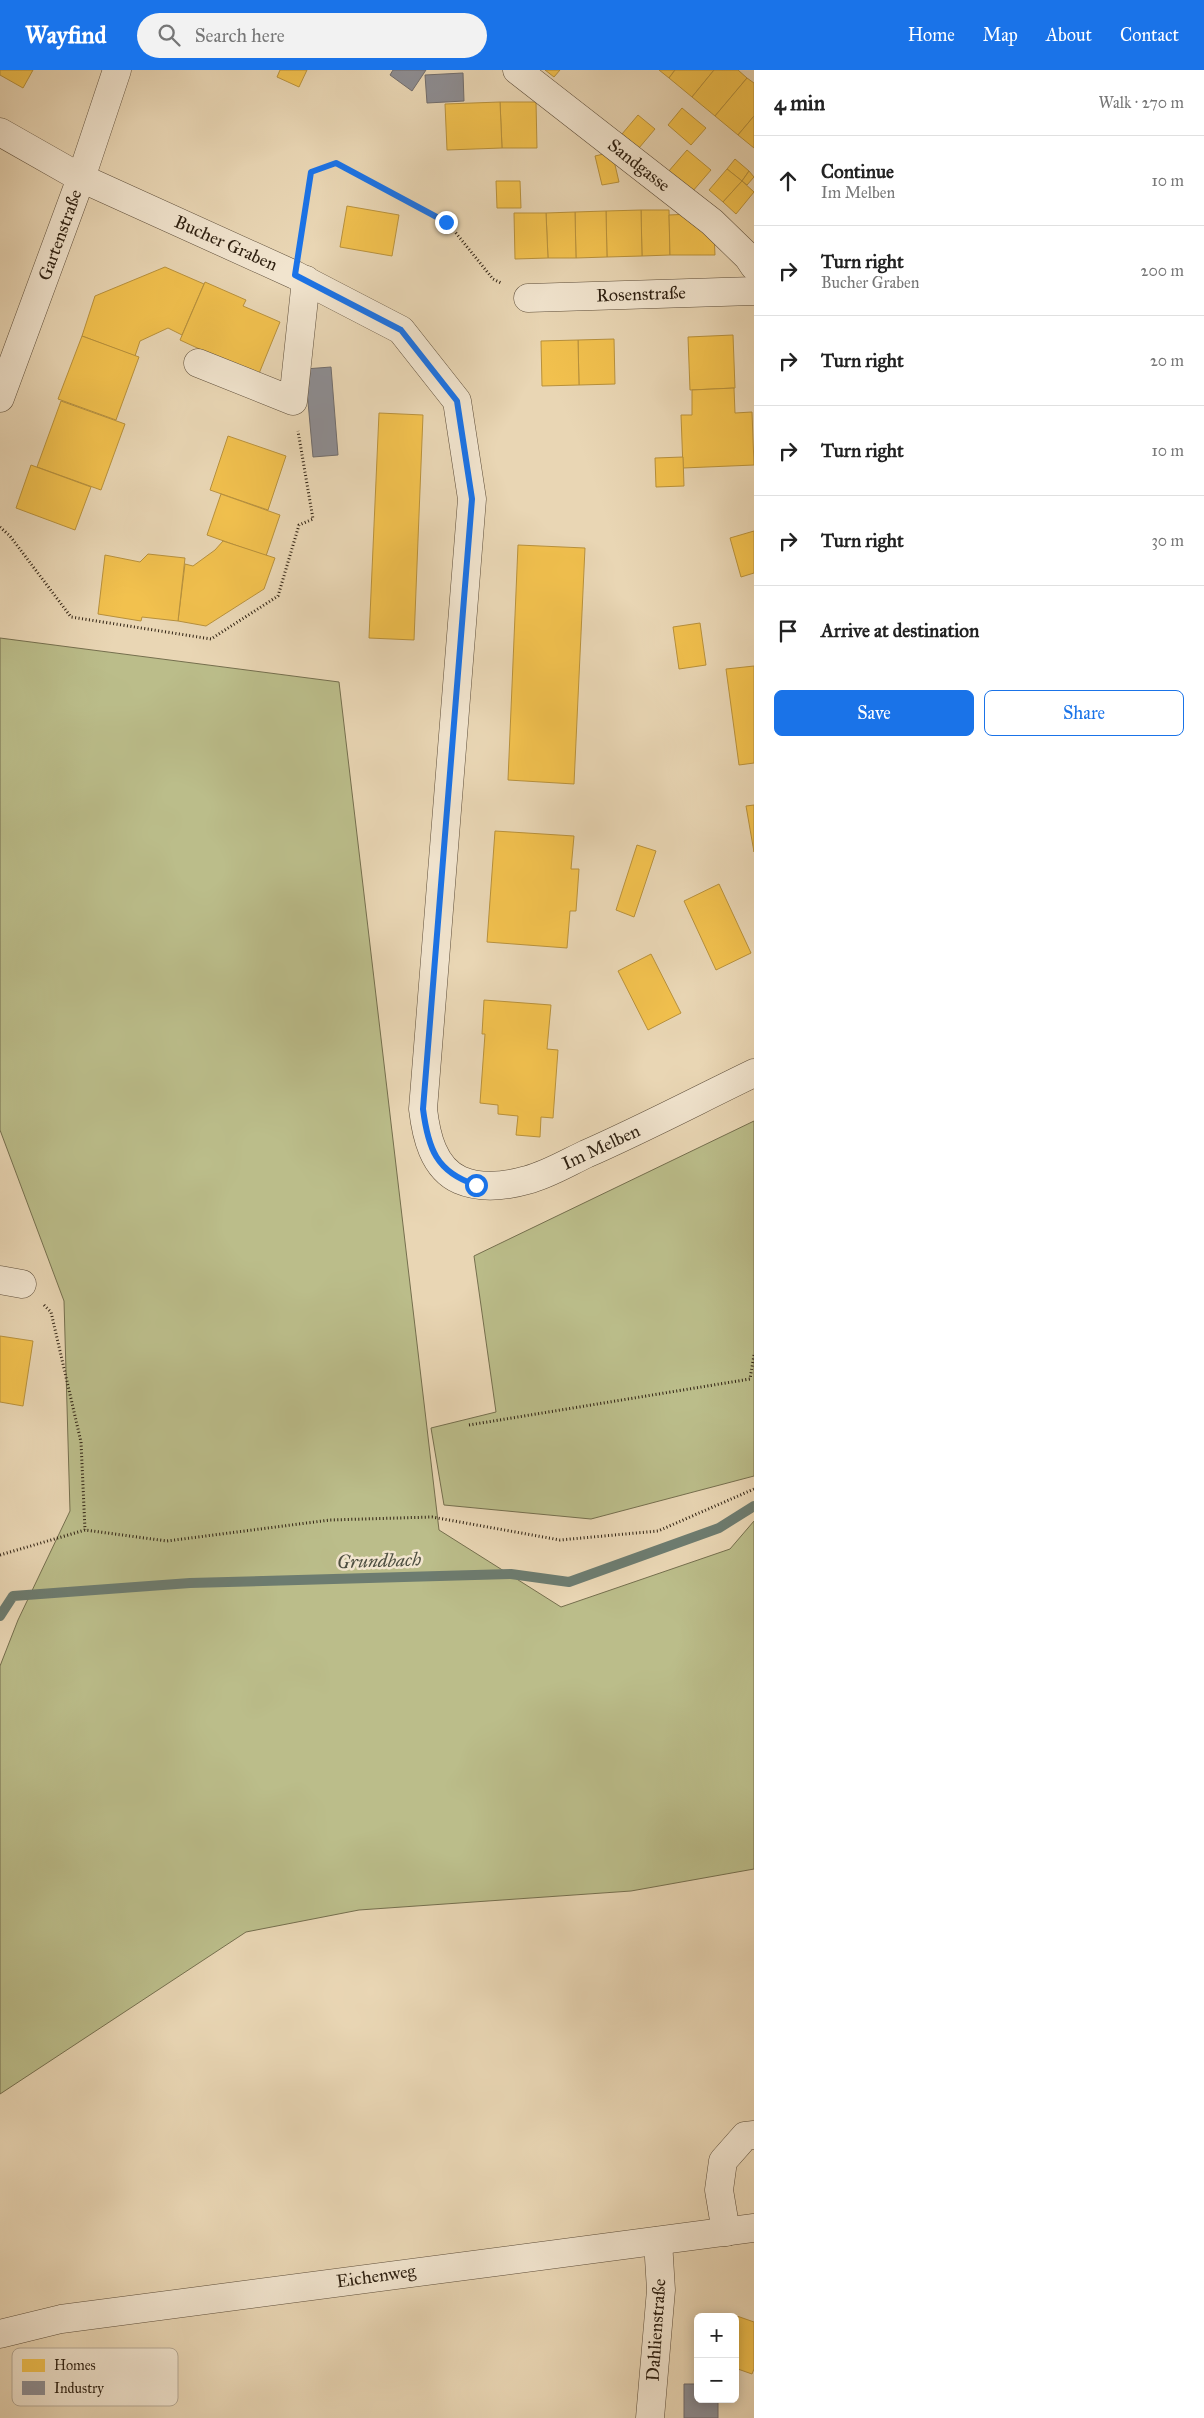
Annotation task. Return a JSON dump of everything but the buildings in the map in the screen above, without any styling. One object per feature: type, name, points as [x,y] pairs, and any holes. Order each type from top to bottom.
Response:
[{"type":"street","name":"Gartenstraße","points":[[0,398],[81,178],[117,70]]},
{"type":"street","name":"Sandgasse","points":[[517,70],[712,222],[748,257],[754,266]]},
{"type":"street","name":"Bucher Graben","points":[[0,132],[81,178],[301,277],[401,330],[457,401],[472,499],[423,1109],[425,1127],[431,1145],[443,1168]]},
{"type":"street","points":[[198,363],[293,401],[301,277]]},
{"type":"street","name":"Rosenstraße","points":[[528,298],[754,291]]},
{"type":"street","name":"Im Melben","points":[[443,1168],[458,1179],[476,1185],[502,1186],[528,1180],[608,1144],[754,1073]]},
{"type":"street","points":[[726,2232],[719,2190],[722,2161],[744,2136],[754,2135]]},
{"type":"street","name":"Eichenweg","points":[[0,2334],[61,2319],[428,2269],[658,2242],[754,2228]]},
{"type":"street","name":"Dahlienstraße","points":[[650,2418],[661,2290],[658,2242]]},
{"type":"path","points":[[301,277],[311,172],[336,163],[446,222],[493,279],[528,298]]},
{"type":"path","points":[[0,527],[10,536],[71,617],[211,639],[278,596],[299,525],[313,519],[293,401]]},
{"type":"path","points":[[11,1282],[51,1312],[82,1442],[85,1530]]},
{"type":"path","points":[[469,1425],[750,1379],[754,1355]]},
{"type":"path","points":[[0,1555],[85,1530],[167,1541],[330,1520],[432,1517],[560,1540],[658,1530],[754,1489]]},
{"type":"green space","points":[[0,638],[339,682],[439,1530],[561,1607],[730,1549],[754,1521],[754,1869],[631,1891],[359,1910],[246,1932],[0,2094],[0,1666],[18,1620],[70,1511],[64,1301],[0,1130]]},
{"type":"green space","points":[[754,1121],[754,1476],[591,1519],[444,1505],[431,1428],[496,1412],[474,1256]]},
{"type":"waterway","name":"Grundbach","points":[[0,1616],[13,1596],[190,1583],[511,1574],[569,1582],[719,1528],[754,1506]]},
{"type":"route","points":[[446,222],[336,163],[311,172],[295,275],[401,330],[457,401],[472,499],[423,1109],[425,1127],[431,1145],[443,1168],[458,1179],[476,1185]]}]
